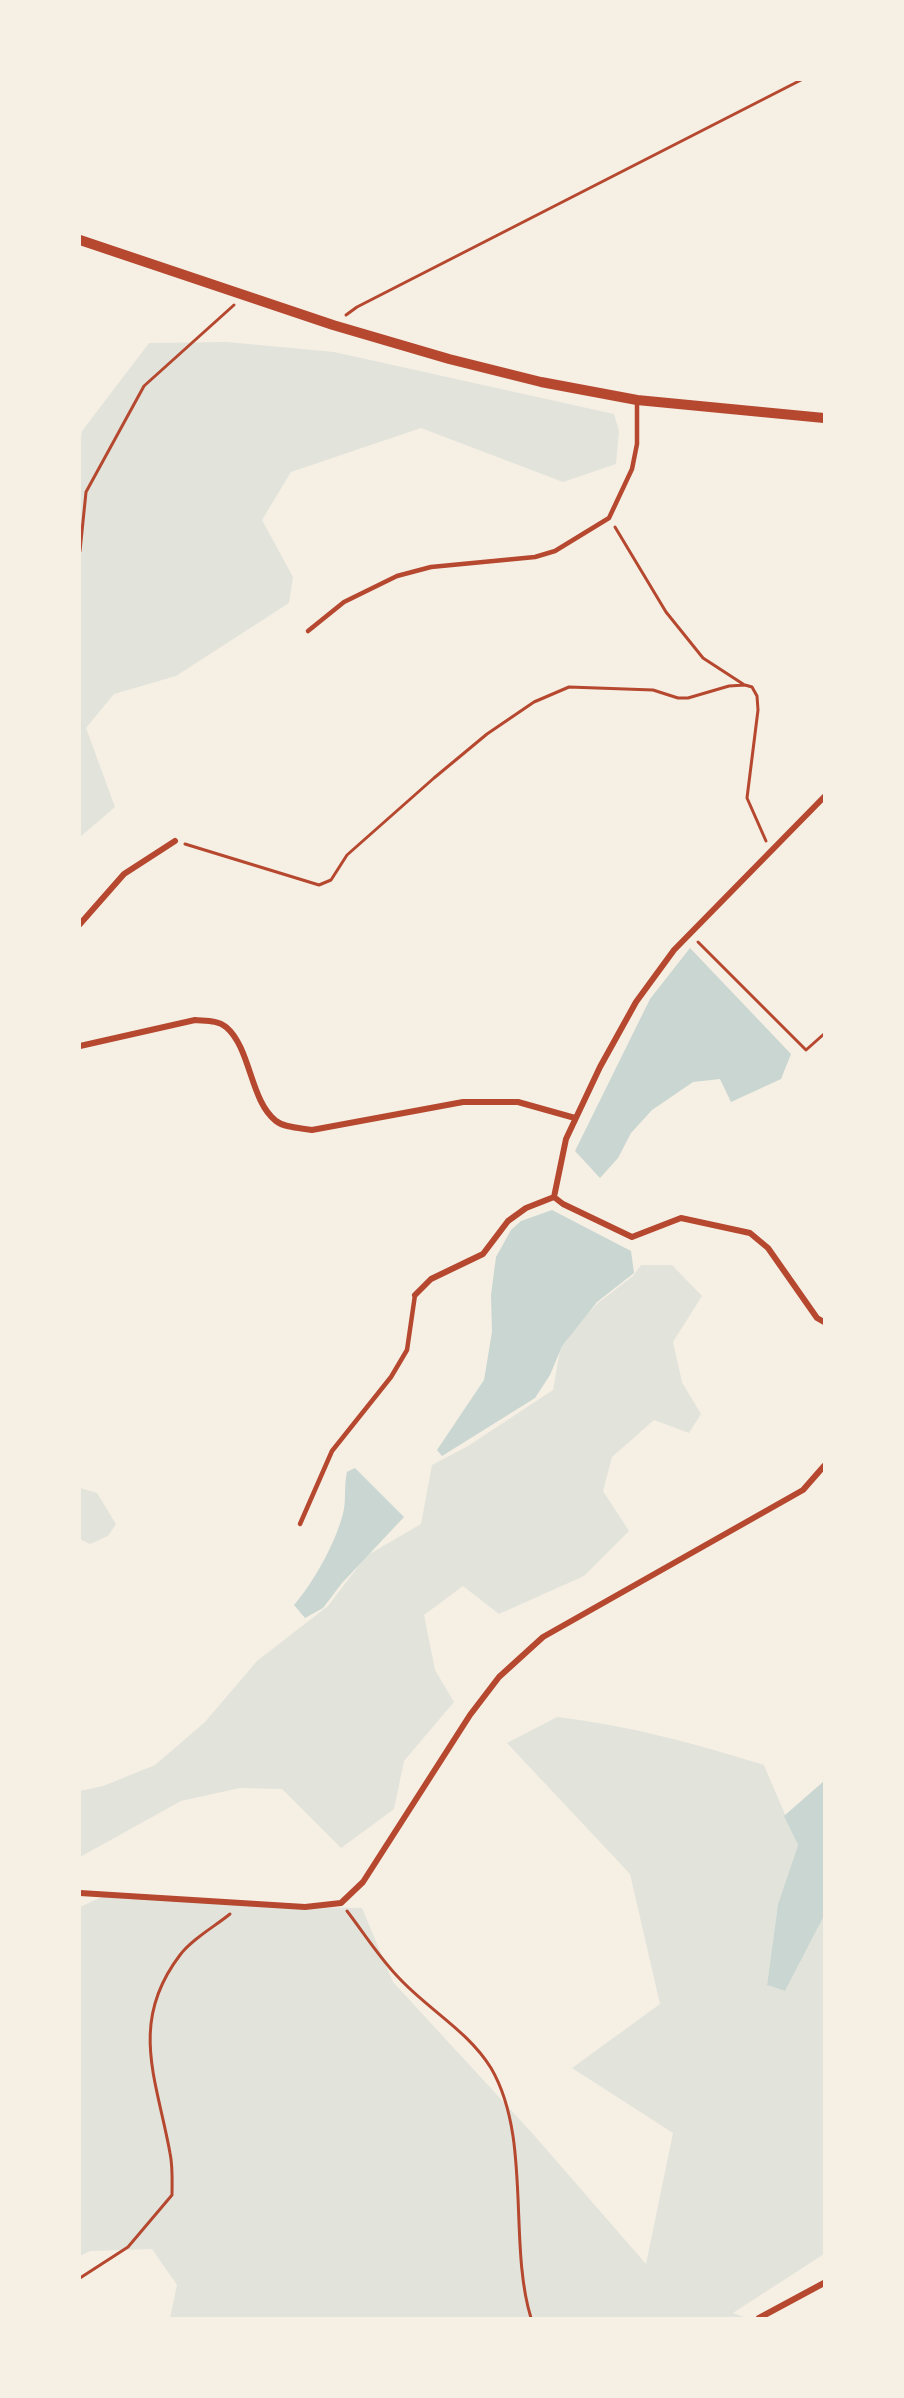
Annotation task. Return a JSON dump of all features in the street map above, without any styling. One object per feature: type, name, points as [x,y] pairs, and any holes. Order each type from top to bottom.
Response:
[{"type":"street","points":[[80,240],[333,325],[449,360],[637,400],[825,418]]},
{"type":"street","points":[[554,1197],[566,1139],[636,1002],[674,951],[825,797]]},
{"type":"street","points":[[80,924],[124,874],[175,841]]},
{"type":"street","points":[[80,1046],[195,1020],[213,1021],[225,1026],[234,1037],[266,1108],[276,1121],[290,1127],[312,1130],[463,1102],[518,1102],[575,1118]]},
{"type":"street","points":[[415,1295],[431,1279],[483,1254],[508,1221],[526,1208],[554,1197]]},
{"type":"street","points":[[554,1197],[563,1204],[632,1237],[681,1218],[750,1233],[768,1248],[817,1318],[825,1322]]},
{"type":"street","points":[[80,1893],[306,1907],[341,1903],[363,1882],[499,1677],[543,1637],[803,1490],[825,1466]]},
{"type":"street","points":[[759,2319],[825,2283]]},
{"type":"lane","points":[[308,631],[344,602],[397,576],[431,567],[535,557],[555,551],[609,518],[632,469],[637,444],[637,400]]},
{"type":"lane","points":[[300,1524],[333,1451],[391,1377],[406,1350],[415,1295]]},
{"type":"path","points":[[333,325],[357,307],[801,80]]},
{"type":"path","points":[[80,551],[86,492],[144,386],[246,295]]},
{"type":"path","points":[[609,518],[666,612],[703,658],[745,685],[752,687],[757,696],[758,710],[747,798],[771,851]]},
{"type":"path","points":[[175,841],[320,885],[331,880],[347,855],[434,778],[487,734],[534,702],[570,687],[622,687],[653,690],[678,698],[688,698],[729,686],[745,685]]},
{"type":"path","points":[[691,934],[806,1050],[825,1034]]},
{"type":"path","points":[[341,1903],[400,1979],[469,2039],[491,2069],[504,2100],[513,2141],[523,2261],[531,2319]]},
{"type":"path","points":[[80,2278],[128,2247],[172,2195],[171,2156],[149,2055],[150,2017],[162,1985],[181,1954],[243,1904]]},
{"type":"shaded area","points":[[227,342],[334,352],[614,414],[619,431],[616,464],[563,482],[421,428],[291,472],[262,520],[293,577],[289,603],[176,676],[114,694],[86,728],[115,807],[80,837],[80,445],[82,431],[149,343]]},
{"type":"shaded area","points":[[690,948],[791,1054],[781,1079],[731,1102],[720,1079],[693,1082],[652,1110],[631,1133],[618,1158],[600,1178],[575,1151],[650,999]]},
{"type":"shaded area","points":[[552,1210],[631,1251],[634,1273],[597,1302],[562,1346],[550,1375],[535,1398],[442,1456],[437,1450],[484,1380],[492,1332],[491,1295],[496,1257],[511,1230],[521,1221]]},
{"type":"shaded area","points":[[641,1265],[672,1265],[702,1296],[673,1342],[682,1382],[701,1414],[689,1433],[654,1420],[612,1457],[603,1491],[629,1531],[584,1576],[499,1614],[463,1586],[424,1615],[435,1670],[454,1702],[404,1761],[394,1809],[341,1848],[282,1789],[240,1788],[181,1801],[80,1857],[80,1791],[103,1786],[155,1765],[205,1722],[257,1661],[328,1606],[366,1556],[421,1524],[432,1465],[468,1446],[553,1390],[562,1339],[598,1303],[633,1276]]},
{"type":"shaded area","points":[[355,1468],[404,1517],[342,1583],[323,1608],[305,1618],[294,1605],[302,1596],[331,1546],[344,1509],[347,1472]]},
{"type":"shaded area","points":[[80,1488],[97,1493],[116,1524],[108,1536],[90,1544],[80,1539]]},
{"type":"shaded area","points":[[557,1717],[662,1736],[764,1765],[798,1845],[778,1904],[767,1985],[785,1991],[824,1916],[824,2254],[733,2313],[747,2318],[170,2318],[177,2285],[152,2249],[90,2251],[80,2256],[80,1907],[106,1895],[305,1907],[362,1908],[393,1982],[533,2134],[646,2264],[673,2133],[572,2068],[660,2004],[630,1874],[507,1743]]},
{"type":"shaded area","points":[[824,1781],[824,1916],[785,1991],[767,1985],[778,1904],[798,1845],[784,1816]]}]
